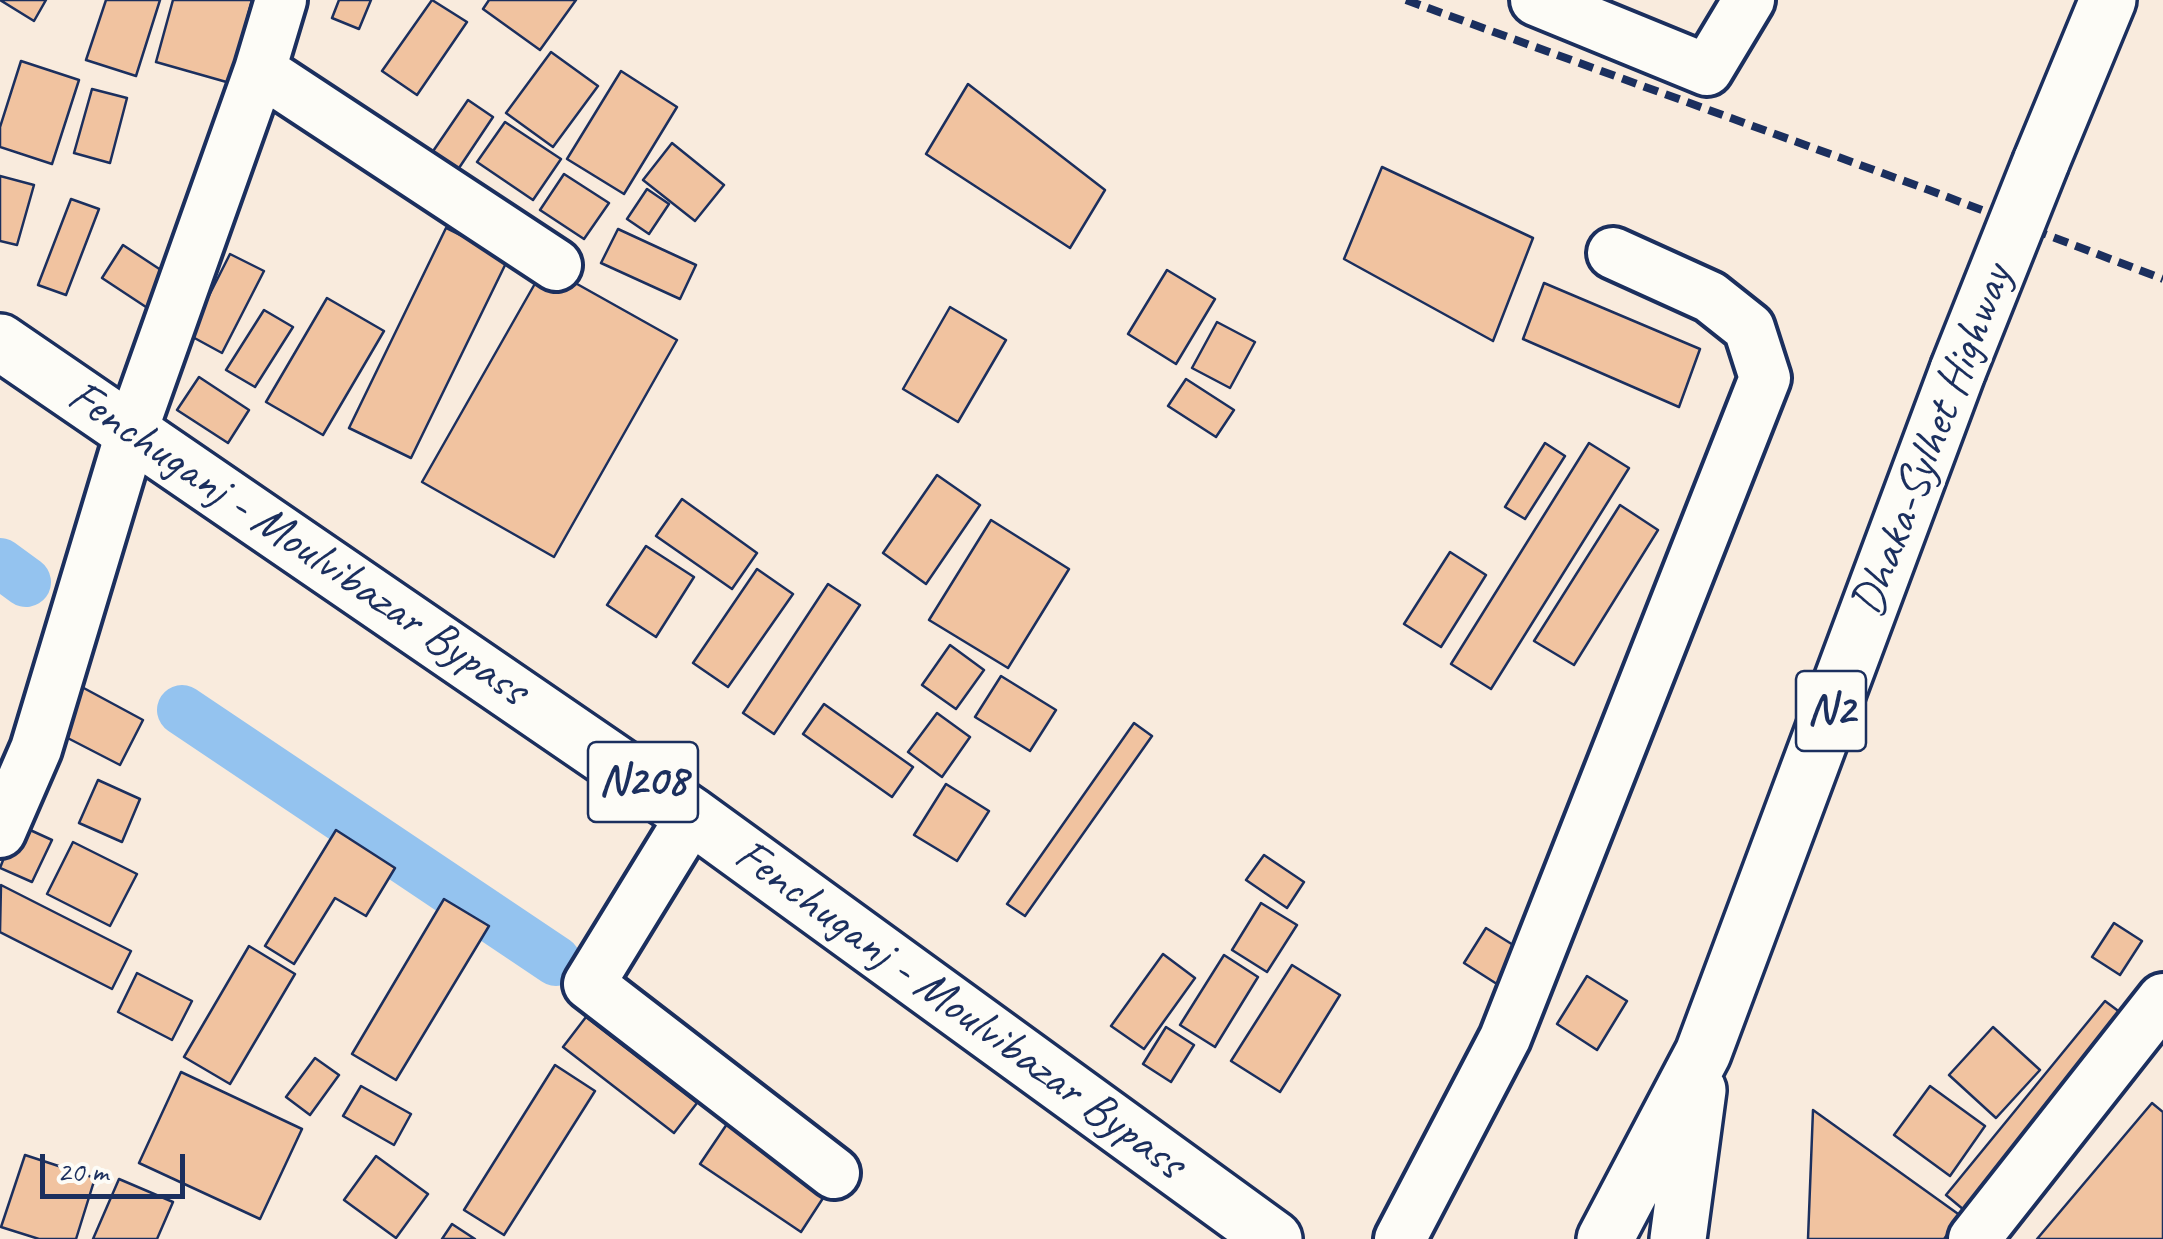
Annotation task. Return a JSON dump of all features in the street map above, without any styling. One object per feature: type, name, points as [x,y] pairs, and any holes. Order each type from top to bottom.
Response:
[{"type":"highway","name":"Dhaka-Sylhet Highway","points":[[1605,1239],[1704,1053],[1958,370],[2108,0]]},
{"type":"highway","name":"Fenchuganj - Moulvibazar Bypass","points":[[0,342],[692,816],[1274,1239]]},
{"type":"highway","name":"Dhaka-Sylhet Highway","points":[[1678,1239],[1704,1053]]},
{"type":"street","points":[[0,832],[36,749],[132,430],[260,70],[281,0]]},
{"type":"street","points":[[1536,0],[1707,70],[1749,0]]},
{"type":"street","points":[[260,70],[556,265]]},
{"type":"street","points":[[1400,1239],[1506,1038],[1765,378],[1749,328],[1710,297],[1613,253]]},
{"type":"street","points":[[692,816],[590,984],[834,1173]]},
{"type":"street","points":[[1974,1239],[2163,1000]]},
{"type":"building","points":[[0,0],[46,0],[34,21]]},
{"type":"building","points":[[106,0],[160,0],[136,76],[86,60]]},
{"type":"building","points":[[173,0],[252,0],[230,83],[156,62]]},
{"type":"building","points":[[339,0],[371,0],[359,29],[332,18]]},
{"type":"building","points":[[432,0],[467,22],[417,95],[382,71]]},
{"type":"building","points":[[489,0],[576,0],[540,50],[483,9]]},
{"type":"building","points":[[551,52],[598,86],[553,147],[506,113]]},
{"type":"building","points":[[21,61],[79,80],[52,164],[0,147],[0,127]]},
{"type":"building","points":[[621,71],[677,107],[624,194],[567,159]]},
{"type":"building","points":[[968,84],[1105,190],[1070,248],[926,154]]},
{"type":"building","points":[[92,89],[127,98],[110,163],[74,153]]},
{"type":"building","points":[[468,100],[493,117],[453,177],[427,160]]},
{"type":"building","points":[[505,122],[561,159],[533,200],[477,162]]},
{"type":"building","points":[[672,143],[724,185],[695,221],[643,180]]},
{"type":"building","points":[[1382,167],[1533,238],[1493,341],[1344,259]]},
{"type":"building","points":[[564,174],[609,203],[584,239],[540,210]]},
{"type":"building","points":[[0,176],[34,185],[17,245],[0,241]]},
{"type":"building","points":[[647,189],[669,204],[649,234],[627,219]]},
{"type":"building","points":[[71,199],[99,209],[66,295],[38,285]]},
{"type":"building","points":[[446,228],[508,259],[411,458],[349,428]]},
{"type":"building","points":[[618,229],[696,265],[680,299],[601,263]]},
{"type":"building","points":[[123,245],[173,278],[152,311],[102,278]]},
{"type":"building","points":[[230,254],[264,271],[222,353],[189,335]]},
{"type":"building","points":[[545,266],[677,340],[554,557],[422,482]]},
{"type":"building","points":[[1167,270],[1215,299],[1176,364],[1128,334]]},
{"type":"building","points":[[1544,283],[1700,349],[1679,407],[1523,339]]},
{"type":"building","points":[[327,298],[384,331],[323,435],[266,402]]},
{"type":"building","points":[[950,307],[1006,340],[958,422],[903,389]]},
{"type":"building","points":[[264,310],[293,327],[255,387],[226,370]]},
{"type":"building","points":[[1217,322],[1255,342],[1230,388],[1192,368]]},
{"type":"building","points":[[199,377],[249,410],[228,443],[177,410]]},
{"type":"building","points":[[1186,379],[1234,410],[1216,437],[1168,406]]},
{"type":"building","points":[[1545,443],[1565,456],[1525,519],[1505,507]]},
{"type":"building","points":[[1589,443],[1629,468],[1491,689],[1451,664]]},
{"type":"building","points":[[937,475],[980,505],[926,584],[883,553]]},
{"type":"building","points":[[682,499],[757,553],[732,589],[656,536]]},
{"type":"building","points":[[1620,505],[1658,530],[1574,665],[1534,641]]},
{"type":"building","points":[[991,520],[1069,569],[1008,668],[929,620]]},
{"type":"building","points":[[646,546],[694,577],[656,637],[607,605]]},
{"type":"building","points":[[1450,552],[1486,575],[1441,647],[1404,624]]},
{"type":"building","points":[[757,569],[793,594],[728,687],[693,663]]},
{"type":"building","points":[[828,584],[860,605],[774,734],[743,713]]},
{"type":"building","points":[[950,645],[984,670],[956,709],[922,685]]},
{"type":"building","points":[[1001,676],[1056,710],[1030,751],[975,717]]},
{"type":"building","points":[[80,686],[143,720],[120,765],[56,732]]},
{"type":"building","points":[[824,704],[913,767],[892,797],[803,734]]},
{"type":"building","points":[[937,713],[970,737],[942,777],[908,752]]},
{"type":"building","points":[[1134,723],[1152,736],[1025,916],[1007,904]]},
{"type":"building","points":[[98,780],[140,799],[122,842],[79,823]]},
{"type":"building","points":[[946,784],[989,811],[957,861],[914,835]]},
{"type":"building","points":[[17,824],[52,840],[32,882],[0,868]]},
{"type":"building","points":[[336,830],[395,868],[366,916],[335,898],[294,964],[265,946]]},
{"type":"building","points":[[73,842],[137,874],[110,926],[47,894]]},
{"type":"building","points":[[1264,855],[1304,882],[1287,908],[1246,880]]},
{"type":"building","points":[[1,885],[131,951],[112,989],[0,932]]},
{"type":"building","points":[[444,899],[489,926],[396,1080],[352,1054]]},
{"type":"building","points":[[1261,903],[1297,925],[1267,972],[1232,950]]},
{"type":"building","points":[[2114,923],[2142,941],[2120,975],[2092,957]]},
{"type":"building","points":[[1486,928],[1534,958],[1511,993],[1464,963]]},
{"type":"building","points":[[249,946],[295,974],[230,1084],[184,1057]]},
{"type":"building","points":[[1163,954],[1195,978],[1144,1049],[1111,1026]]},
{"type":"building","points":[[1224,955],[1258,977],[1215,1047],[1180,1025]]},
{"type":"building","points":[[1292,965],[1340,995],[1280,1092],[1231,1061]]},
{"type":"building","points":[[137,973],[192,1001],[172,1040],[118,1012]]},
{"type":"building","points":[[1587,976],[1627,1001],[1597,1050],[1557,1024]]},
{"type":"building","points":[[2105,1001],[2129,1019],[1970,1215],[1946,1195]]},
{"type":"building","points":[[586,1017],[697,1103],[674,1133],[563,1047]]},
{"type":"building","points":[[1166,1027],[1194,1045],[1171,1082],[1143,1064]]},
{"type":"building","points":[[1993,1027],[2040,1070],[1996,1118],[1949,1075]]},
{"type":"building","points":[[315,1058],[339,1075],[310,1115],[286,1097]]},
{"type":"building","points":[[555,1065],[595,1091],[504,1235],[464,1210]]},
{"type":"building","points":[[181,1072],[302,1129],[260,1219],[139,1163]]},
{"type":"building","points":[[361,1086],[411,1114],[394,1145],[343,1116]]},
{"type":"building","points":[[1930,1086],[1985,1126],[1950,1176],[1894,1135]]},
{"type":"building","points":[[2152,1103],[2163,1112],[2163,1239],[2037,1239]]},
{"type":"building","points":[[1813,1110],[1961,1216],[1944,1239],[1808,1239]]},
{"type":"building","points":[[727,1124],[827,1192],[801,1232],[700,1164]]},
{"type":"building","points":[[25,1155],[95,1178],[76,1239],[39,1239],[1,1227]]},
{"type":"building","points":[[376,1156],[428,1194],[396,1238],[344,1200]]},
{"type":"building","points":[[119,1179],[173,1202],[157,1239],[93,1239]]},
{"type":"building","points":[[452,1224],[475,1239],[442,1239]]},
{"type":"waterway","points":[[0,563],[26,582]]},
{"type":"waterway","points":[[182,710],[556,961]]},
{"type":"railway","points":[[1406,0],[2163,279]]}]
